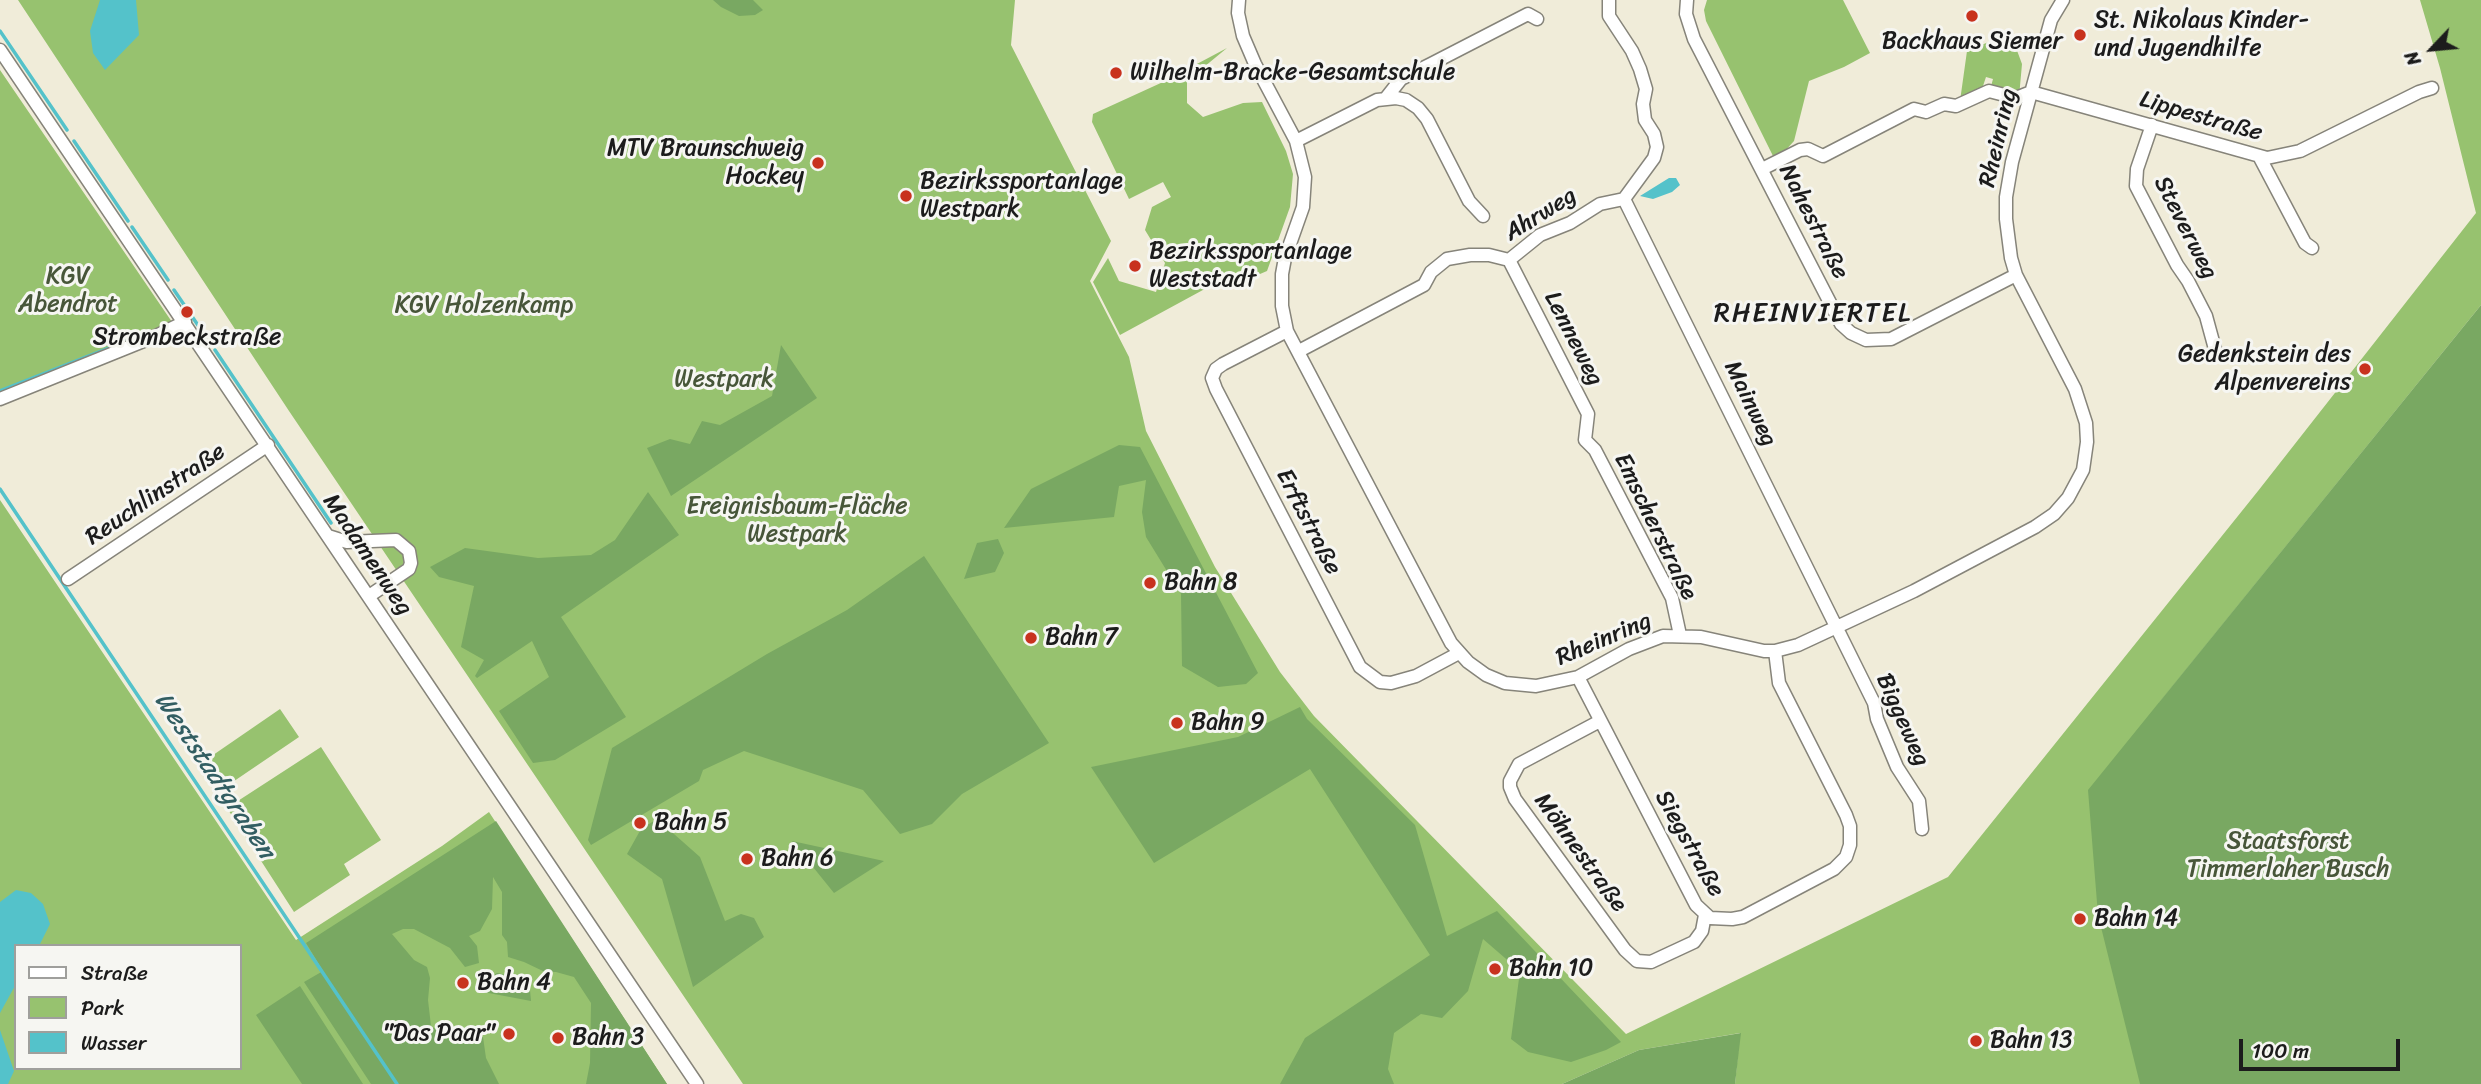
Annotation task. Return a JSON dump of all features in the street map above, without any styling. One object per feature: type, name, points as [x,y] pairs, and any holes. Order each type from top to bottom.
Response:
[{"type":"street","name":"Rheinring","points":[[1239,0],[1238,13],[1243,36],[1296,141],[1303,162],[1305,193],[1282,274],[1282,306],[1287,331],[1444,633],[1459,653],[1486,675],[1516,685],[1546,685],[1578,677],[1647,641],[1663,636],[1680,635],[1774,651],[1798,645],[1838,628],[2035,527],[2062,507],[2079,481],[2086,460],[2086,423],[2081,403],[2016,275],[2008,239],[2006,197],[2012,162],[2051,20],[2063,0]]},
{"type":"street","points":[[1609,0],[1609,16],[1632,51],[1643,79],[1646,89],[1643,104],[1645,120],[1654,134],[1657,147],[1654,159],[1624,199]]},
{"type":"street","name":"Nahestraße","points":[[1686,0],[1686,14],[1694,39],[1841,324],[1856,336],[1875,341],[1891,339],[2016,275]]},
{"type":"street","name":"Rheinring","points":[[2049,0],[2051,20]]},
{"type":"street","points":[[1386,98],[1401,79],[1528,14],[1537,19]]},
{"type":"street","name":"Madamenweg","points":[[0,50],[697,1084]]},
{"type":"street","name":"Lippestraße","points":[[1762,169],[1804,149],[1824,156],[1914,109],[1926,112],[1944,104],[1956,106],[1989,91],[2016,98],[2031,92],[2259,156],[2277,158],[2300,151],[2382,109],[2432,88]]},
{"type":"street","points":[[1296,141],[1368,104],[1386,98],[1406,100],[1427,118],[1469,201],[1483,216]]},
{"type":"street","name":"Steverweg","points":[[2152,125],[2137,170],[2136,186],[2176,265],[2188,281],[2206,316],[2215,349]]},
{"type":"street","points":[[2259,156],[2305,243],[2312,248]]},
{"type":"street","name":"Ahrweg","points":[[1299,351],[1424,285],[1431,272],[1447,259],[1489,255],[1510,260],[1540,235],[1570,223],[1600,204],[1624,199]]},
{"type":"street","name":"Mainweg","points":[[1624,199],[1838,628]]},
{"type":"street","name":"Lenneweg","points":[[1510,260],[1588,414],[1585,440]]},
{"type":"street","points":[[0,399],[156,337],[185,322]]},
{"type":"street","name":"Erftstraße","points":[[1287,331],[1223,363],[1212,378],[1360,667],[1380,682],[1391,683],[1416,676],[1459,653]]},
{"type":"street","name":"Emscherstraße","points":[[1585,440],[1595,450],[1672,598],[1680,635]]},
{"type":"street","name":"Reuchlinstraße","points":[[68,579],[268,446]]},
{"type":"street","points":[[328,535],[347,542],[396,540],[409,551],[409,569],[369,596]]},
{"type":"street","name":"Biggeweg","points":[[1838,628],[1874,703],[1877,719],[1897,767],[1919,801],[1922,829]]},
{"type":"street","name":"Siegstraße","points":[[1578,677],[1696,905],[1705,915],[1717,919],[1743,917],[1834,869],[1846,857],[1850,845],[1850,826],[1846,815],[1779,683],[1774,651]]},
{"type":"street","name":"Möhnestraße","points":[[1600,721],[1519,764],[1510,781],[1515,799],[1625,950],[1637,961],[1651,962],[1694,942],[1702,930],[1705,915]]},
{"type":"green space","name":"Westpark","points":[[18,0],[1015,0],[1011,45],[1111,241],[1090,281],[1129,357],[1146,431],[1215,567],[1280,672],[1314,716],[1626,1034],[1948,877],[2258,491],[2476,213],[2420,0],[2481,0],[2481,305],[2159,703],[2481,1084],[1735,1084],[1740,1033],[1639,1050],[1562,1084],[743,1084],[289,411]]},
{"type":"green space","points":[[713,0],[753,0],[763,10],[755,15],[739,16]]},
{"type":"green space","points":[[1707,0],[1843,0],[1870,53],[1809,81],[1794,141],[1784,152],[1773,156],[1706,21],[1704,10]]},
{"type":"green space","points":[[2012,37],[2022,64],[2019,97],[1990,90],[1993,79],[1986,77],[1982,89],[1960,101],[1967,51],[1991,41]]},
{"type":"green space","points":[[1227,48],[1187,81],[1187,103],[1203,117],[1243,103],[1262,102],[1286,151],[1293,174],[1290,207],[1267,271],[1239,283],[1225,278],[1120,335],[1093,282],[1108,258],[1119,281],[1156,292],[1165,263],[1145,230],[1152,207],[1171,197],[1163,182],[1129,199],[1092,122],[1093,114],[1163,82]]},
{"type":"green space","name":"KGV Abendrot","points":[[0,70],[172,322],[0,390]]},
{"type":"green space","name":"Staatsforst Timmerlaher Busch","points":[[2481,305],[2481,1084],[2140,1084],[2098,915],[2088,790]]},
{"type":"green space","points":[[781,345],[817,398],[671,496],[647,448],[670,439],[690,444],[702,421],[720,425],[772,396]]},
{"type":"green space","points":[[1119,445],[1140,447],[1258,673],[1246,684],[1218,687],[1182,666],[1181,594],[1146,537],[1142,512],[1146,480],[1119,486],[1114,517],[1004,528],[1031,489]]},
{"type":"green space","points":[[648,492],[679,535],[561,617],[626,717],[555,760],[533,763],[499,711],[549,677],[532,641],[477,678],[475,676],[484,660],[461,647],[474,586],[439,577],[430,567],[465,548],[538,558],[591,555],[615,540]]},
{"type":"green space","points":[[0,500],[296,940],[442,846],[489,812],[667,1084],[0,1084]]},
{"type":"green space","points":[[998,539],[1004,553],[995,572],[964,579],[977,543]]},
{"type":"green space","points":[[924,556],[1049,743],[962,794],[932,824],[900,834],[863,790],[744,751],[703,770],[699,781],[591,845],[588,840],[612,748],[767,654],[847,610]]},
{"type":"green space","points":[[1300,707],[1307,719],[1415,825],[1447,936],[1497,911],[1621,1042],[1571,1062],[1528,1052],[1511,1039],[1520,971],[1483,939],[1468,991],[1442,1018],[1421,1014],[1394,1033],[1388,1069],[1394,1084],[1280,1084],[1305,1038],[1430,955],[1310,769],[1154,863],[1091,767],[1238,737]]},
{"type":"green space","points":[[280,709],[299,737],[218,792],[200,764]]},
{"type":"green space","points":[[321,747],[381,840],[344,864],[350,875],[294,912],[227,808]]},
{"type":"green space","points":[[657,819],[700,857],[725,921],[741,914],[754,918],[764,937],[693,987],[662,879],[627,854],[641,829]]},
{"type":"green space","points":[[496,821],[667,1084],[586,1084],[590,1063],[591,1003],[574,977],[545,972],[508,957],[507,942],[502,935],[502,892],[493,877],[492,909],[480,931],[469,936],[477,946],[479,963],[465,967],[450,948],[414,929],[403,929],[392,934],[414,960],[427,967],[430,978],[428,1000],[431,1026],[443,1034],[483,1037],[486,1058],[499,1084],[371,1084],[304,982],[323,971],[306,943]]},
{"type":"green space","points":[[792,841],[884,861],[834,893]]},
{"type":"green space","points":[[497,973],[511,976],[530,990],[531,1001],[478,991],[477,985]]},
{"type":"green space","points":[[300,986],[363,1084],[302,1084],[256,1015]]},
{"type":"green space","points":[[1741,1033],[1735,1084],[1562,1084],[1639,1050]]},
{"type":"water","points":[[100,0],[136,0],[139,35],[105,70],[93,53],[90,31]]},
{"type":"water","points":[[1669,178],[1676,178],[1680,185],[1672,192],[1653,199],[1640,196]]},
{"type":"water","points":[[16,890],[31,893],[43,904],[50,924],[40,944],[14,944],[14,988],[0,1013],[0,902]]},
{"type":"water","points":[[0,1030],[14,1071],[8,1084],[0,1084]]},
{"type":"waterway","points":[[0,31],[67,130]]},
{"type":"waterway","points":[[74,141],[128,221]]},
{"type":"waterway","points":[[132,227],[168,280]]},
{"type":"waterway","points":[[174,290],[206,337]]},
{"type":"waterway","points":[[0,391],[127,341]]},
{"type":"waterway","points":[[215,350],[331,523]]},
{"type":"waterway","name":"Weststadtgraben","points":[[0,489],[397,1084]]},
{"type":"place","name":"Backhaus Siemer","points":[[1972,16]]},
{"type":"place","name":"St. Nikolaus Kinder- und Jugendhilfe","points":[[2080,35]]},
{"type":"place","name":"Wilhelm-Bracke-Gesamtschule","points":[[1116,73]]},
{"type":"place","name":"MTV Braunschweig Hockey","points":[[818,163]]},
{"type":"place","name":"Bezirkssportanlage Westpark","points":[[906,196]]},
{"type":"place","name":"Bezirkssportanlage Weststadt","points":[[1135,266]]},
{"type":"place","name":"Strombeckstraße","points":[[187,312]]},
{"type":"place","name":"Gedenkstein des Alpenvereins","points":[[2365,369]]},
{"type":"place","name":"Bahn 8","points":[[1150,583]]},
{"type":"place","name":"Bahn 7","points":[[1031,638]]},
{"type":"place","name":"Bahn 9","points":[[1177,723]]},
{"type":"place","name":"Bahn 5","points":[[640,823]]},
{"type":"place","name":"Bahn 6","points":[[747,859]]},
{"type":"place","name":"Bahn 14","points":[[2080,919]]},
{"type":"place","name":"Bahn 10","points":[[1495,969]]},
{"type":"place","name":"Bahn 4","points":[[463,983]]},
{"type":"place","name":"\"Das Paar\"","points":[[509,1034]]},
{"type":"place","name":"Bahn 3","points":[[558,1038]]},
{"type":"place","name":"Bahn 13","points":[[1976,1041]]},
{"type":"district","name":"RHEINVIERTEL","points":[[1813,314]]},
{"type":"park label","name":"KGV Holzenkamp","points":[[484,306]]},
{"type":"park label","name":"Ereignisbaum-Fläche Westpark","points":[[797,521]]}]
